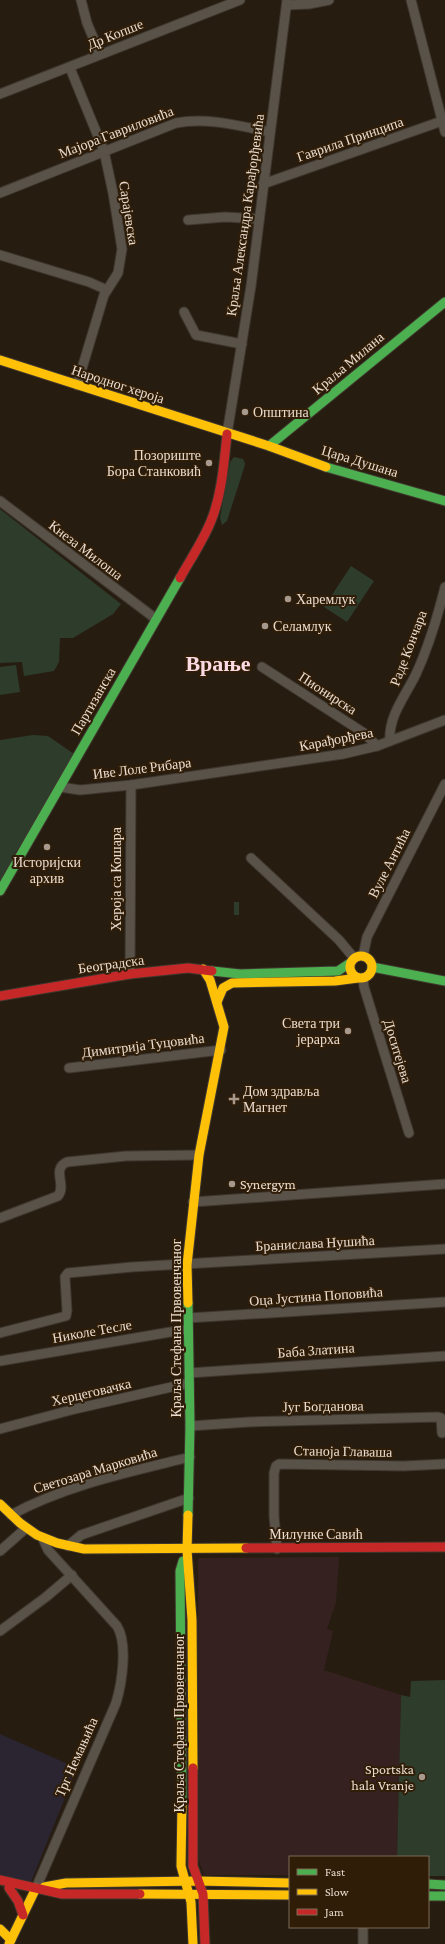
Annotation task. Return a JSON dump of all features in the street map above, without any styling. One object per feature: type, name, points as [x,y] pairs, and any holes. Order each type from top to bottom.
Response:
[{"type":"street","points":[[81,0],[87,23],[100,54]]},
{"type":"street","name":"Др Копше","points":[[0,94],[70,68],[100,54],[240,0]]},
{"type":"street","points":[[287,2],[309,4],[329,0]]},
{"type":"street","points":[[411,0],[445,132]]},
{"type":"street","name":"Краља Александра Карађорђевића","points":[[227,434],[242,344],[287,2]]},
{"type":"street","name":"Сарајевска","points":[[70,68],[104,151],[113,193],[122,249],[118,273],[102,301],[77,386]]},
{"type":"street","name":"Мајора Гавриловића","points":[[0,194],[155,130],[185,121],[216,122],[270,132]]},
{"type":"street","name":"Гаврила Принципа","points":[[263,184],[443,121]]},
{"type":"street","points":[[188,220],[225,217],[259,219]]},
{"type":"street","points":[[0,255],[89,282],[107,290]]},
{"type":"street","name":"Краља Милана","points":[[269,446],[445,302]]},
{"type":"street","points":[[184,312],[196,335],[242,344]]},
{"type":"street","name":"Народног хероја","points":[[0,360],[227,434],[269,446]]},
{"type":"street","name":"Партизанска","points":[[0,891],[210,525],[218,497],[227,434]]},
{"type":"street","name":"Цара Душана","points":[[269,446],[324,466],[445,501]]},
{"type":"street","name":"Кнеза Милоша","points":[[0,501],[156,619]]},
{"type":"street","name":"Раде Кончара","points":[[390,741],[392,720],[417,673],[445,587]]},
{"type":"street","name":"Пионирска","points":[[262,667],[364,733],[377,746]]},
{"type":"street","name":"Карађорђева","points":[[228,771],[343,754],[377,746],[445,720]]},
{"type":"street","name":"Иве Лоле Рибара","points":[[60,787],[80,790],[228,771]]},
{"type":"street","name":"Хероја са Кошара","points":[[130,974],[131,784]]},
{"type":"street","name":"Вуле Антића","points":[[356,959],[445,784]]},
{"type":"street","points":[[217,1002],[223,988],[232,982],[335,981],[360,978],[370,974],[372,967],[371,961],[356,959],[339,940],[251,858]]},
{"type":"street","points":[[356,959],[352,973],[360,978]]},
{"type":"street","name":"Београдска","points":[[0,996],[130,974],[188,968],[227,973],[338,971],[356,959]]},
{"type":"street","points":[[372,967],[445,981]]},
{"type":"street","name":"Краља Стефана Првовенчаног","points":[[203,969],[210,980],[224,1027],[221,1050],[199,1155],[187,1265],[190,1426],[187,1550],[192,1620],[194,1866],[203,1894],[205,1944]]},
{"type":"street","name":"Доситејева","points":[[360,978],[409,1133]]},
{"type":"street","name":"Димитрија Туцовића","points":[[69,1068],[221,1050]]},
{"type":"street","points":[[0,1218],[58,1196],[61,1190],[59,1170],[62,1164],[67,1162],[126,1156],[199,1155]]},
{"type":"street","points":[[193,1202],[445,1184]]},
{"type":"street","name":"Бранислава Нушића","points":[[0,1333],[66,1316],[65,1277],[68,1273],[132,1267],[445,1249]]},
{"type":"street","name":"Оца Јустина Поповића","points":[[188,1318],[445,1302]]},
{"type":"street","name":"Николе Тесле","points":[[0,1361],[188,1329]]},
{"type":"street","name":"Баба Златина","points":[[189,1373],[445,1356]]},
{"type":"street","name":"Херцеговачка","points":[[0,1429],[75,1409],[189,1383]]},
{"type":"street","name":"Југ Богданова","points":[[190,1426],[248,1422],[438,1417],[441,1418],[442,1433]]},
{"type":"street","name":"Светозара Марковића","points":[[11,1515],[23,1508],[79,1488],[190,1457]]},
{"type":"street","name":"Станоја Главаша","points":[[277,1549],[274,1516],[274,1473],[276,1466],[279,1464],[404,1466],[445,1464]]},
{"type":"street","points":[[68,1546],[81,1535],[189,1498]]},
{"type":"street","name":"Милунке Савић","points":[[0,1504],[25,1529],[43,1539],[84,1549],[187,1550],[445,1547]]},
{"type":"street","points":[[0,1551],[25,1529]]},
{"type":"street","points":[[0,1630],[46,1597],[72,1575],[48,1550],[43,1539]]},
{"type":"street","points":[[161,1549],[175,1559],[180,1571]]},
{"type":"street","name":"Краља Стефана Првовенчаног","points":[[187,1550],[180,1571],[182,1793],[181,1866],[184,1882],[189,1894],[193,1944]]},
{"type":"street","name":"Трг Немањића","points":[[36,1888],[116,1703],[121,1672],[123,1645],[121,1633],[104,1610],[72,1575]]},
{"type":"street","points":[[181,1620],[192,1620]]},
{"type":"street","points":[[0,1880],[62,1894],[289,1894]]},
{"type":"street","points":[[4,1887],[25,1891],[66,1883],[198,1881],[289,1883]]},
{"type":"street","points":[[429,1884],[445,1885]]},
{"type":"street","points":[[4,1887],[18,1901],[23,1915]]},
{"type":"street","points":[[0,1929],[10,1942],[36,1888]]},
{"type":"street","points":[[429,1896],[445,1896]]},
{"type":"street","points":[[363,1928],[363,1944]]},
{"type":"shaded area","points":[[339,1557],[336,1602],[327,1629],[333,1631],[324,1670],[401,1695],[397,1856],[289,1856],[289,1875],[204,1875],[199,1861],[198,1558]]},
{"type":"shaded area","points":[[0,1734],[77,1768],[31,1882],[0,1876]]},
{"type":"green space","points":[[234,457],[243,459],[245,463],[227,521],[222,525],[220,518],[230,462]]},
{"type":"green space","points":[[0,509],[121,604],[113,614],[73,638],[60,638],[59,662],[54,671],[24,676],[22,662],[0,663]]},
{"type":"green space","points":[[351,566],[374,581],[347,622],[324,607]]},
{"type":"green space","points":[[16,665],[20,692],[0,695],[0,667]]},
{"type":"green space","points":[[33,735],[48,736],[77,756],[54,797],[15,853],[0,887],[0,740]]},
{"type":"green space","points":[[234,902],[239,902],[239,915],[234,915]]},
{"type":"green space","name":"Sportska hala Vranje","points":[[445,1680],[445,1876],[429,1876],[429,1856],[397,1856],[401,1695],[410,1697],[411,1681]]},
{"type":"traffic: fast","points":[[269,446],[445,302]]},
{"type":"traffic: fast","points":[[326,467],[445,501]]},
{"type":"traffic: fast","points":[[0,891],[180,578]]},
{"type":"traffic: fast","points":[[212,971],[240,974],[338,971],[350,963]]},
{"type":"traffic: fast","points":[[372,967],[445,981]]},
{"type":"traffic: fast","points":[[188,1303],[190,1426],[188,1515]]},
{"type":"traffic: fast","points":[[182,1803],[180,1571],[183,1561]]},
{"type":"traffic: fast","points":[[429,1884],[445,1885]]},
{"type":"traffic: fast","points":[[429,1896],[445,1896]]},
{"type":"traffic: slow","points":[[0,360],[269,446],[326,467]]},
{"type":"traffic: slow","points":[[361,956],[369,959],[372,967],[369,975],[361,978],[353,975],[350,967],[353,959],[361,956]]},
{"type":"traffic: slow","points":[[188,1303],[187,1265],[199,1155],[224,1027],[210,980],[203,969]]},
{"type":"traffic: slow","points":[[217,1002],[223,988],[232,983],[335,981],[358,978]]},
{"type":"traffic: slow","points":[[0,1504],[20,1523],[37,1535],[57,1543],[84,1549],[246,1548]]},
{"type":"traffic: slow","points":[[188,1515],[187,1550],[192,1620],[193,1768]]},
{"type":"traffic: slow","points":[[182,1803],[181,1866],[191,1902],[193,1944]]},
{"type":"traffic: slow","points":[[44,1887],[66,1883],[198,1881],[289,1883]]},
{"type":"traffic: slow","points":[[9,1944],[36,1888]]},
{"type":"traffic: slow","points":[[140,1894],[289,1895]]},
{"type":"traffic: slow","points":[[0,1929],[11,1940]]},
{"type":"traffic: jam","points":[[180,578],[204,536],[215,511],[222,478],[227,434]]},
{"type":"traffic: jam","points":[[0,996],[130,974],[188,968],[212,971]]},
{"type":"traffic: jam","points":[[246,1548],[445,1547]]},
{"type":"traffic: jam","points":[[193,1768],[193,1866],[203,1894],[205,1944]]},
{"type":"traffic: jam","points":[[0,1880],[62,1894],[140,1894]]},
{"type":"traffic: jam","points":[[9,1888],[18,1901],[23,1915]]},
{"type":"place","name":"Општина","points":[[245,412]]},
{"type":"place","name":"Позориште Бора Станковић","points":[[209,463]]},
{"type":"place","name":"Харемлук","points":[[288,599]]},
{"type":"place","name":"Селамлук","points":[[265,626]]},
{"type":"place","name":"Историјски архив","points":[[47,847]]},
{"type":"place","name":"Света три јерарха","points":[[348,1031]]},
{"type":"place","name":"Дом здравља Магнет","points":[[234,1099]]},
{"type":"place","name":"Synergym","points":[[232,1184]]},
{"type":"place","name":"Sportska hala Vranje","points":[[422,1777]]},
{"type":"district","name":"Врање","points":[[218,663]]}]
